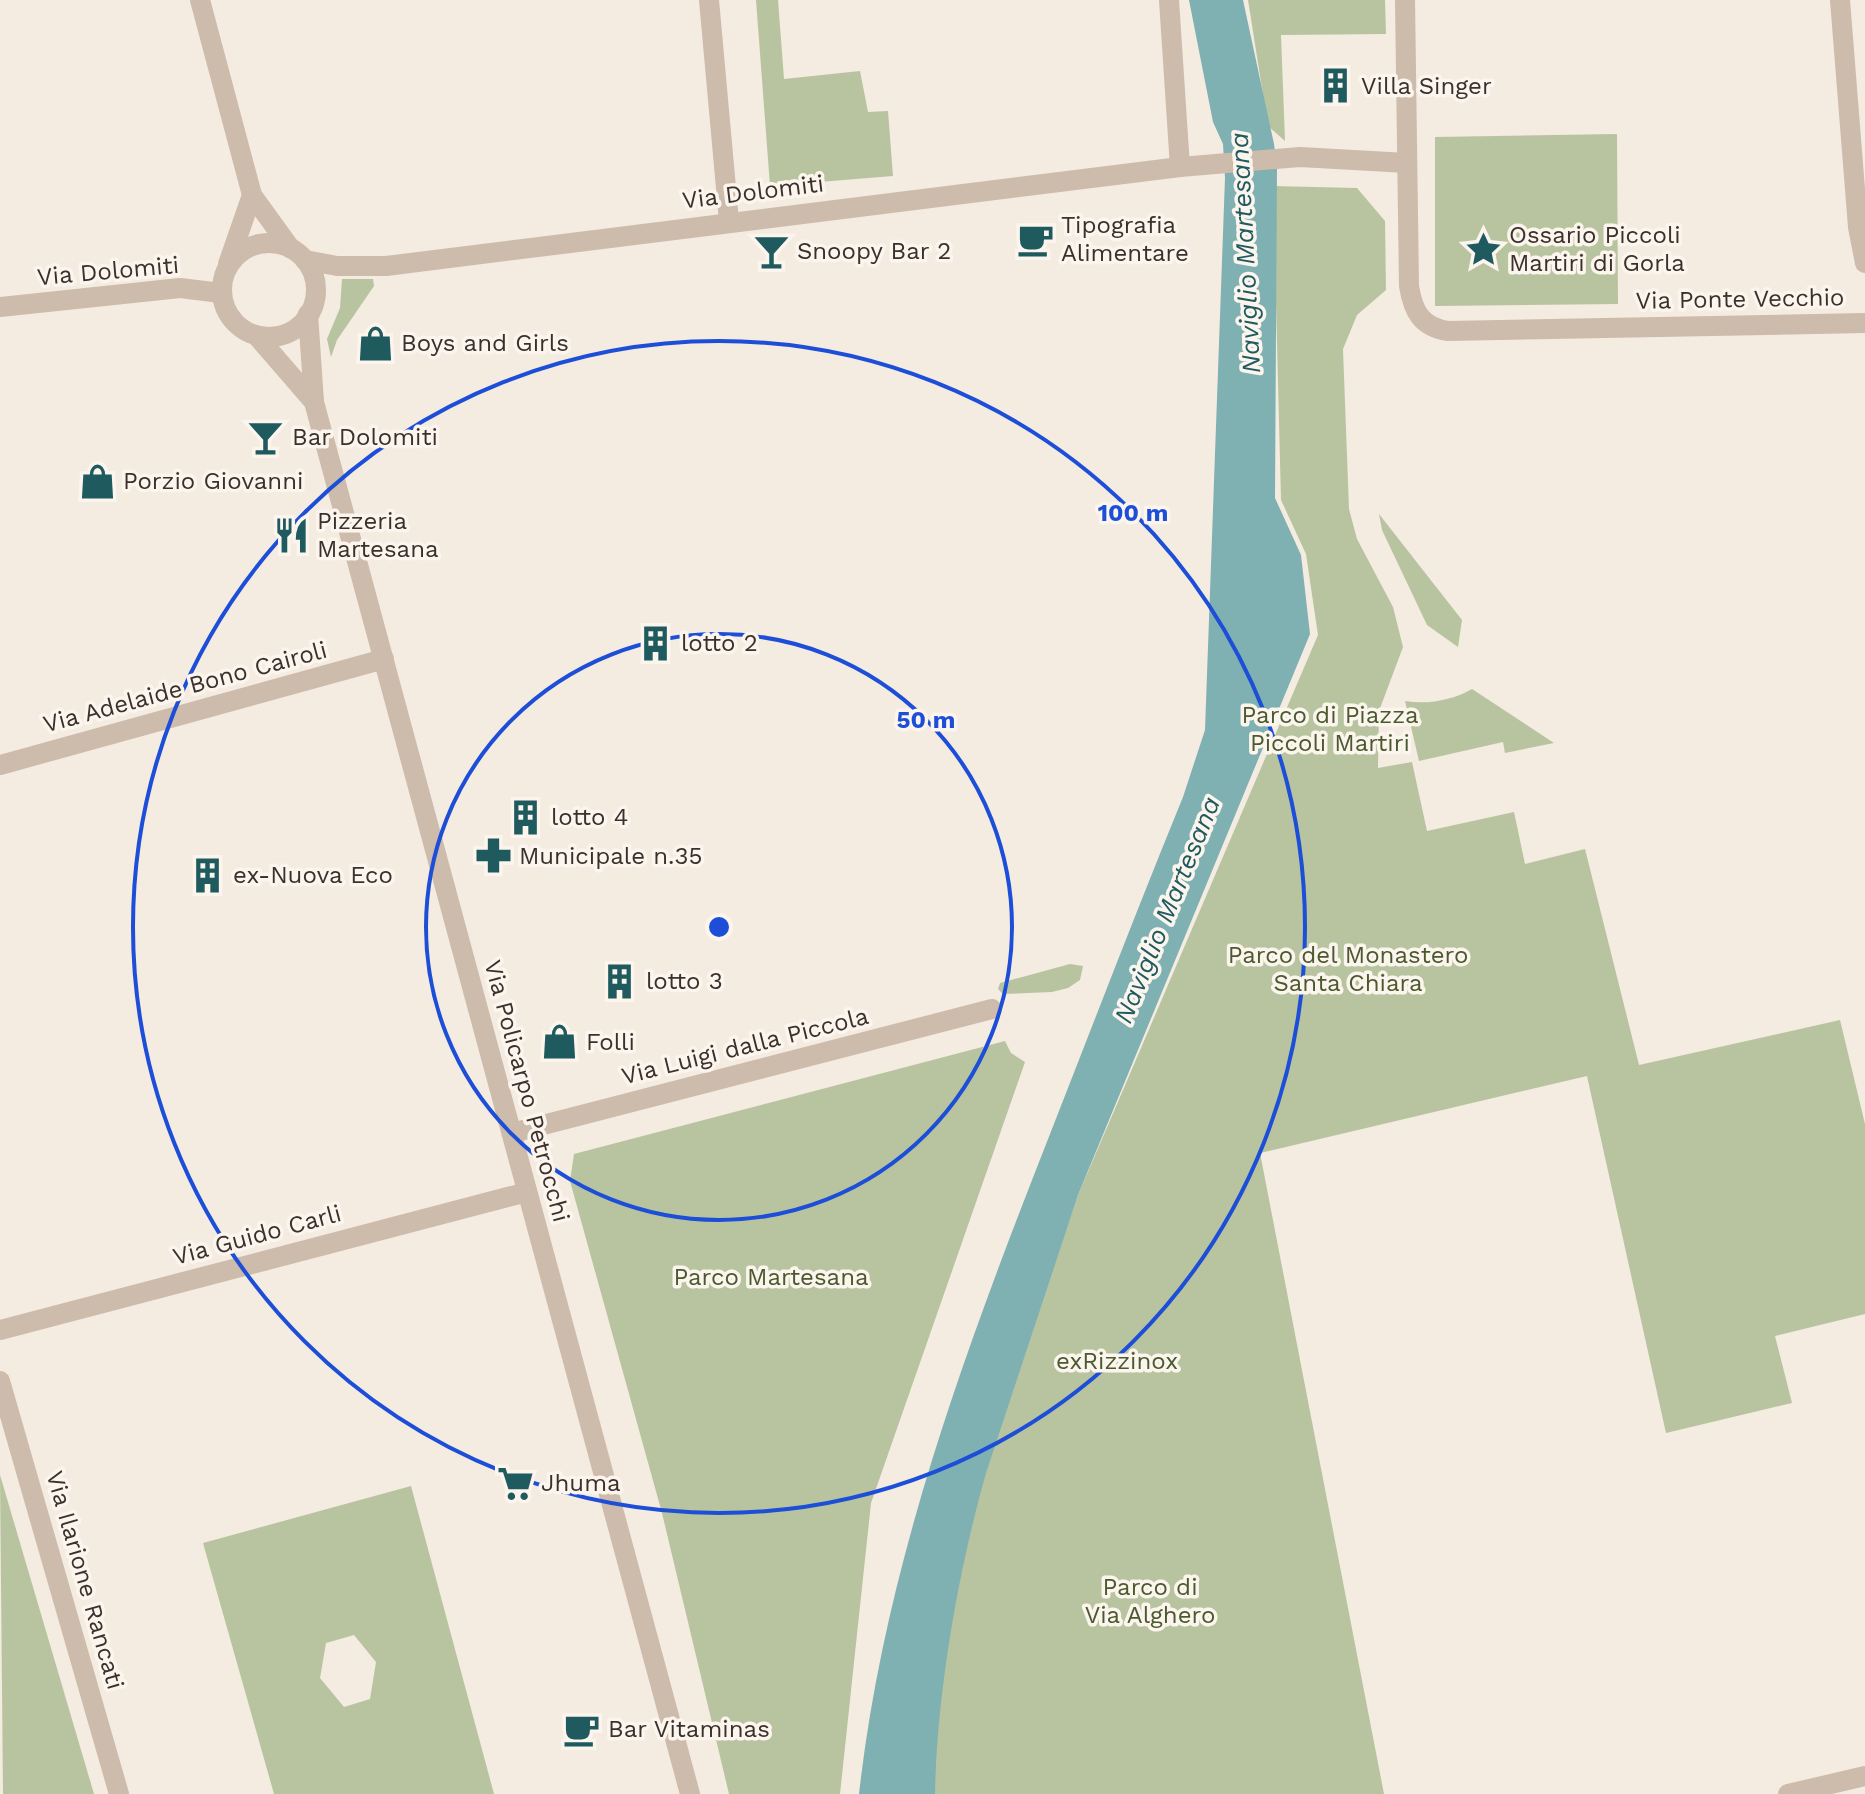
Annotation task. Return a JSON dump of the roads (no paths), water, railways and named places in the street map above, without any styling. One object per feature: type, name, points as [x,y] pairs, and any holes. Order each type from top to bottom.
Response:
[{"type":"street","points":[[200,0],[252,195],[298,254],[315,292],[308,314],[298,326],[282,335],[256,335],[229,314],[221,293],[252,195]]},
{"type":"street","points":[[709,0],[729,221]]},
{"type":"street","points":[[1169,0],[1180,167]]},
{"type":"street","name":"Via Ponte Vecchio","points":[[1405,0],[1409,286],[1412,305],[1426,324],[1448,331],[1865,323]]},
{"type":"street","points":[[1840,0],[1858,227],[1865,263]]},
{"type":"street","name":"Via Dolomiti","points":[[227,268],[252,246],[275,243],[337,266],[386,266],[729,221],[1209,164],[1289,158],[1407,163]]},
{"type":"street","name":"Via Dolomiti","points":[[0,307],[180,288],[221,293]]},
{"type":"street","name":"Via Policarpo Petrocchi","points":[[308,314],[314,402],[690,1794]]},
{"type":"street","name":"Via Policarpo Petrocchi","points":[[256,335],[314,402]]},
{"type":"street","name":"Via Adelaide Bono Cairoli","points":[[0,765],[384,659]]},
{"type":"street","name":"Via Luigi dalla Piccola","points":[[512,1133],[992,1009]]},
{"type":"street","name":"Via Guido Carli","points":[[0,1330],[527,1192]]},
{"type":"street","name":"Via Ilarione Rancati","points":[[0,1381],[119,1794]]},
{"type":"street","points":[[1788,1794],[1865,1776]]},
{"type":"water","name":"Naviglio Martesana","points":[[1189,0],[1243,0],[1274,144],[1277,167],[1275,498],[1301,555],[1310,634],[1078,1195],[986,1473],[966,1551],[951,1632],[940,1715],[935,1794],[859,1794],[871,1708],[888,1624],[933,1458],[988,1295],[1183,797],[1205,730],[1225,178],[1223,144],[1213,122]]},
{"type":"place","name":"Villa Singer","points":[[1335,86]]},
{"type":"place","name":"Tipografia Alimentare","points":[[1035,239]]},
{"type":"place","name":"Ossario Piccoli Martiri di Gorla","points":[[1483,249]]},
{"type":"place","name":"Snoopy Bar 2","points":[[771,251]]},
{"type":"place","name":"Boys and Girls","points":[[375,343]]},
{"type":"place","name":"Bar Dolomiti","points":[[266,437]]},
{"type":"place","name":"Porzio Giovanni","points":[[97,481]]},
{"type":"place","name":"Pizzeria Martesana","points":[[291,535]]},
{"type":"place","name":"lotto 2","points":[[655,643]]},
{"type":"place","name":"lotto 4","points":[[525,817]]},
{"type":"place","name":"Municipale n.35","points":[[493,856]]},
{"type":"place","name":"ex-Nuova Eco","points":[[207,875]]},
{"type":"place","name":"lotto 3","points":[[620,981]]},
{"type":"place","name":"Folli","points":[[560,1042]]},
{"type":"place","name":"Jhuma","points":[[515,1483]]},
{"type":"place","name":"Bar Vitaminas","points":[[582,1729]]},
{"type":"park label","name":"Parco di Piazza Piccoli Martiri","points":[[1330,729]]},
{"type":"park label","name":"Parco del Monastero Santa Chiara","points":[[1348,969]]},
{"type":"park label","name":"Parco Martesana","points":[[771,1277]]},
{"type":"park label","name":"exRizzinox","points":[[1117,1361]]},
{"type":"park label","name":"Parco di Via Alghero","points":[[1150,1601]]}]
